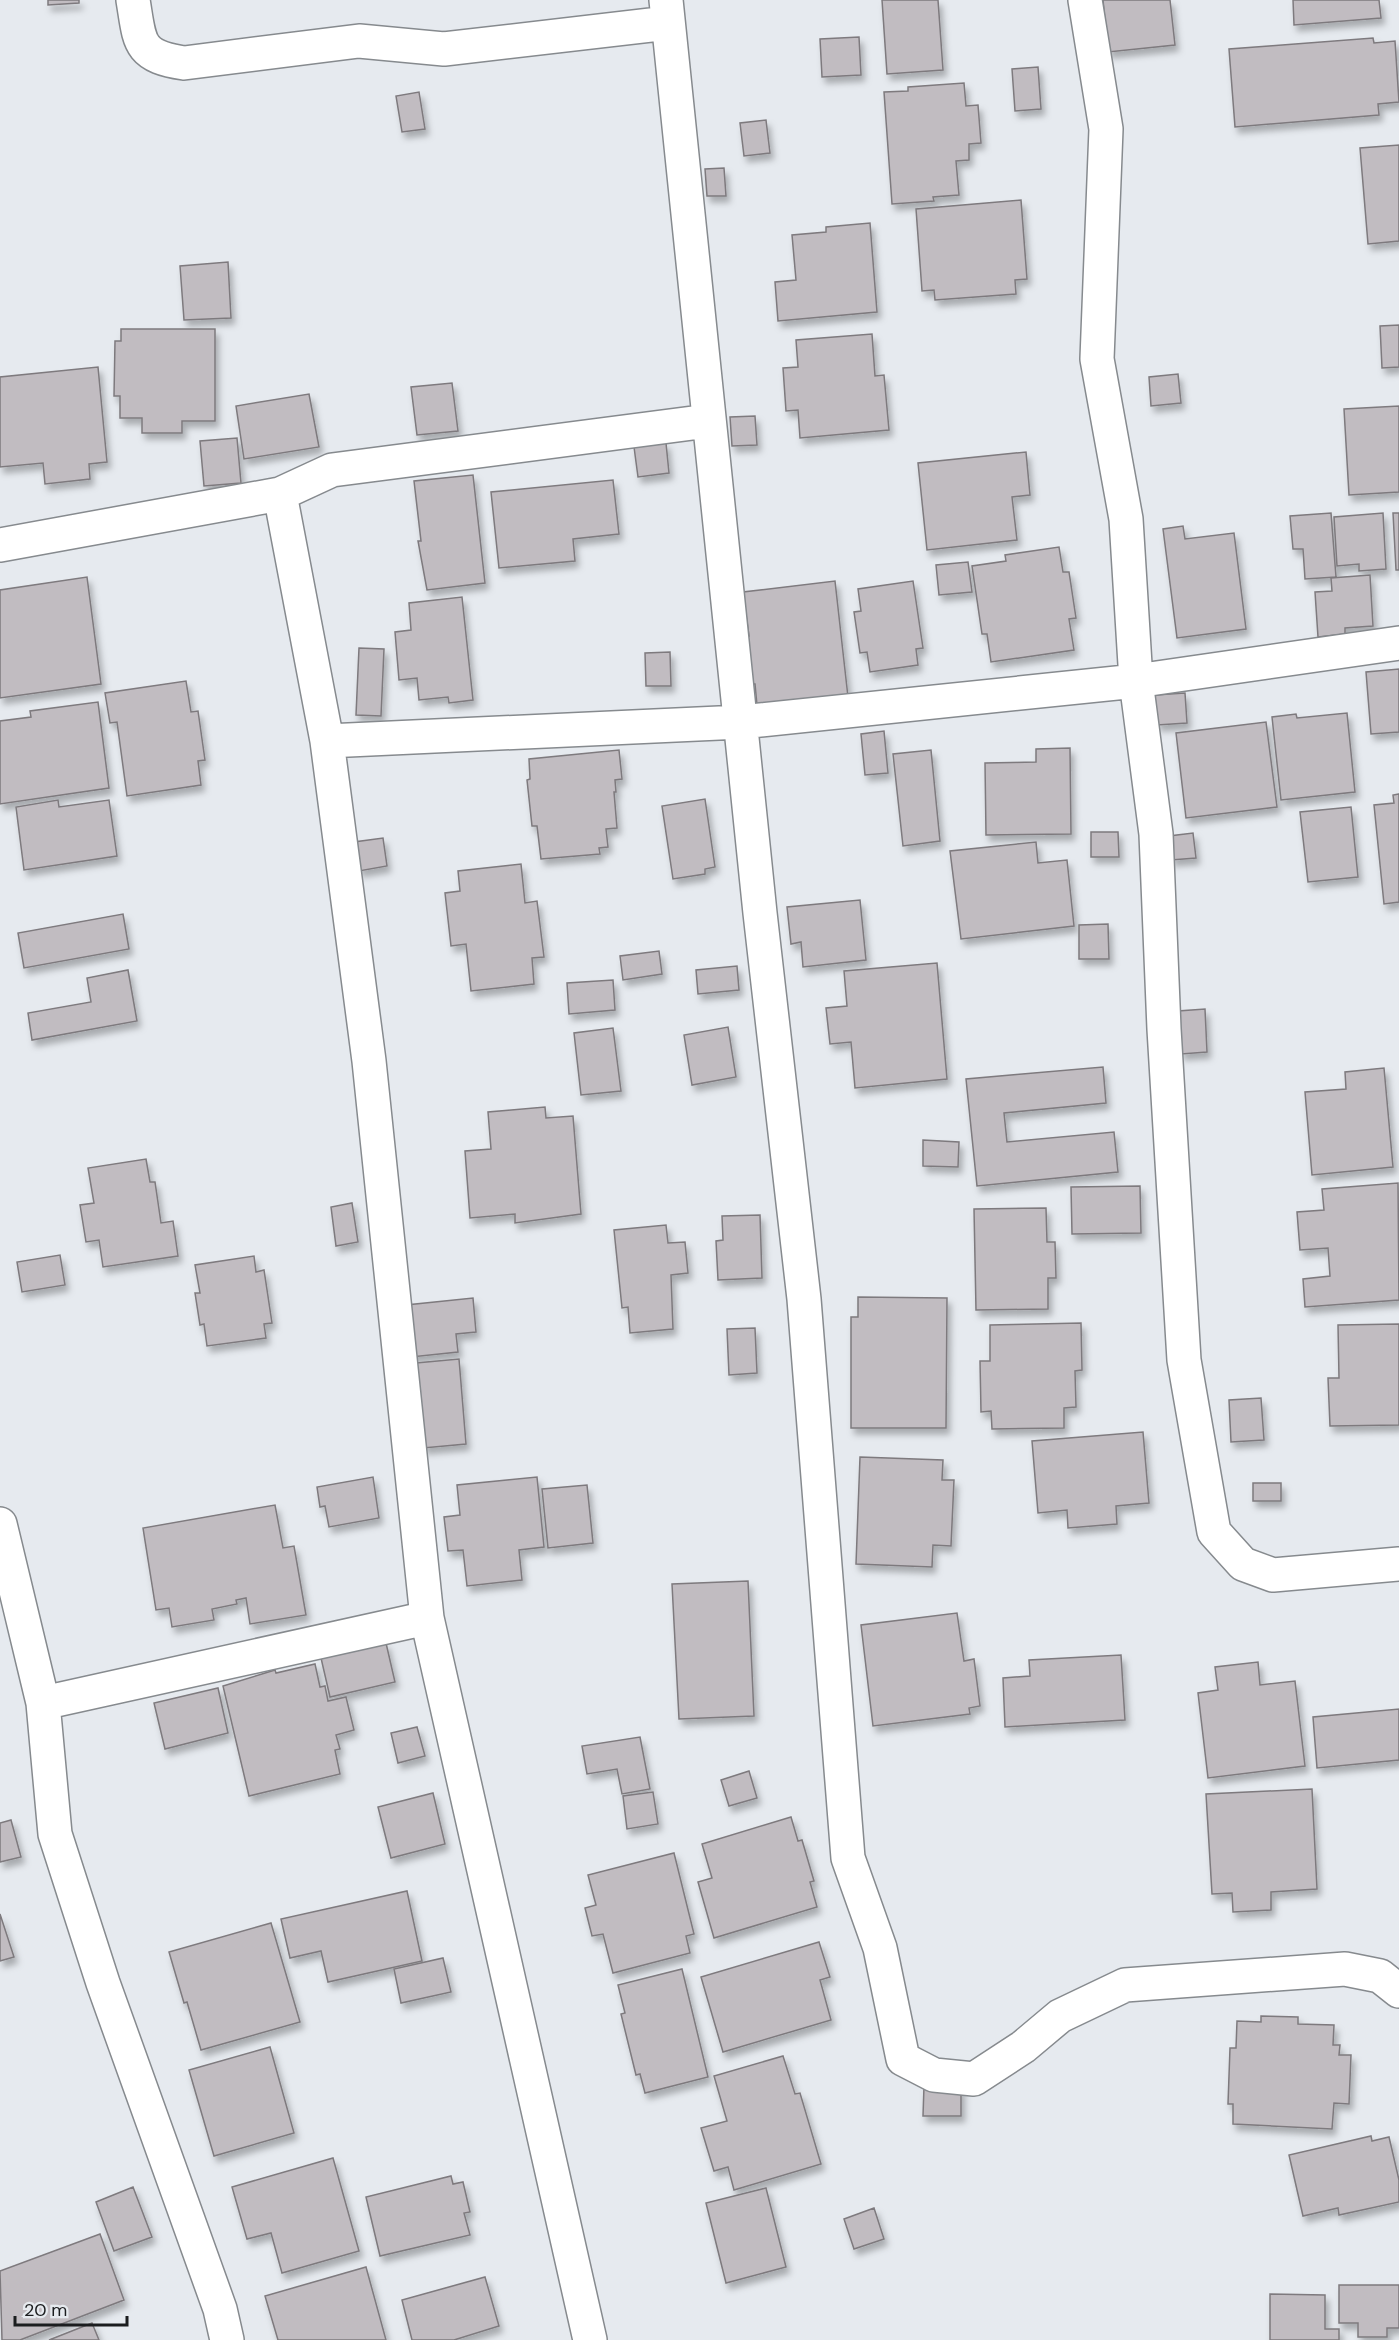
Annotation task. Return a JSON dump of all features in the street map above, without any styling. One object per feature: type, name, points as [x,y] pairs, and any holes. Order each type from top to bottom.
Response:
[{"type":"street","points":[[133,0],[140,41],[158,59],[184,63],[360,41],[444,49],[667,11],[760,913],[804,1299],[848,1858],[880,1948],[903,2059],[934,2075],[974,2079],[1023,2047],[1060,2016],[1125,1985],[1345,1969],[1380,1976],[1399,1991]]},
{"type":"street","points":[[1085,0],[1106,129],[1097,359],[1126,519],[1136,681],[1156,834],[1164,1041],[1184,1360],[1214,1532],[1243,1564],[1273,1575],[1399,1564]]},
{"type":"street","points":[[0,546],[280,494],[332,470],[708,421]]},
{"type":"street","points":[[280,494],[327,741],[369,1061],[427,1618],[590,2340]]},
{"type":"street","points":[[327,741],[741,722],[1136,681],[1399,643]]},
{"type":"street","points":[[0,1524],[43,1703],[55,1834],[107,1994],[220,2309],[227,2340]]},
{"type":"street","points":[[43,1703],[427,1618]]},
{"type":"building","points":[[48,0],[79,0],[79,3],[48,5]]},
{"type":"building","points":[[882,0],[938,0],[943,70],[887,74]]},
{"type":"building","points":[[1103,0],[1170,0],[1175,45],[1108,52]]},
{"type":"building","points":[[1293,0],[1379,0],[1381,18],[1294,25]]},
{"type":"building","points":[[859,37],[861,75],[822,77],[820,39]]},
{"type":"building","points":[[1373,38],[1374,43],[1395,41],[1399,102],[1378,104],[1379,115],[1235,127],[1229,49]]},
{"type":"building","points":[[1038,67],[1041,109],[1015,111],[1012,69]]},
{"type":"building","points":[[964,83],[966,106],[978,105],[981,143],[969,144],[969,160],[956,161],[959,195],[933,197],[934,201],[892,204],[884,92],[908,91],[908,87]]},
{"type":"building","points":[[419,92],[425,129],[402,132],[396,96]]},
{"type":"building","points":[[766,120],[770,153],[744,156],[740,123]]},
{"type":"building","points":[[1399,145],[1399,241],[1368,244],[1360,148]]},
{"type":"building","points":[[724,168],[726,196],[707,196],[705,169]]},
{"type":"building","points":[[1021,200],[1027,279],[1015,280],[1016,294],[935,300],[934,290],[922,291],[916,209]]},
{"type":"building","points":[[870,223],[877,312],[778,321],[775,282],[796,280],[792,235],[826,232],[826,227]]},
{"type":"building","points":[[228,262],[231,318],[184,320],[180,266]]},
{"type":"building","points":[[1399,325],[1399,367],[1382,368],[1380,326]]},
{"type":"building","points":[[121,329],[215,329],[215,421],[182,421],[182,433],[142,433],[142,418],[120,418],[120,396],[114,396],[115,341],[121,341]]},
{"type":"building","points":[[872,334],[875,376],[884,375],[889,430],[800,438],[798,410],[786,411],[783,368],[798,367],[796,340]]},
{"type":"building","points":[[98,367],[107,462],[89,464],[90,479],[45,484],[43,463],[0,467],[0,377]]},
{"type":"building","points":[[1178,374],[1181,403],[1151,406],[1149,377]]},
{"type":"building","points":[[452,383],[458,431],[417,435],[411,387]]},
{"type":"building","points":[[309,394],[319,447],[244,459],[236,406]]},
{"type":"building","points":[[1399,406],[1399,492],[1349,495],[1344,409]]},
{"type":"building","points":[[755,416],[757,445],[732,446],[730,417]]},
{"type":"building","points":[[237,438],[241,483],[204,486],[200,441]]},
{"type":"building","points":[[666,443],[669,473],[638,477],[634,447]]},
{"type":"building","points":[[1026,452],[1030,495],[1012,497],[1017,540],[927,550],[918,463]]},
{"type":"building","points":[[473,475],[485,583],[427,590],[418,541],[421,541],[414,481]]},
{"type":"building","points":[[613,480],[619,534],[573,539],[575,561],[499,568],[491,492]]},
{"type":"building","points":[[1331,513],[1336,577],[1305,579],[1303,549],[1293,549],[1290,516]]},
{"type":"building","points":[[1383,513],[1386,569],[1359,571],[1359,564],[1337,566],[1334,517]]},
{"type":"building","points":[[1393,513],[1399,513],[1399,570],[1396,570]]},
{"type":"building","points":[[1183,526],[1185,539],[1234,533],[1246,629],[1177,638],[1163,529]]},
{"type":"building","points":[[1059,547],[1063,572],[1069,572],[1076,618],[1069,619],[1074,650],[991,662],[987,634],[982,634],[972,566],[1006,561],[1005,555]]},
{"type":"building","points":[[968,562],[972,592],[939,595],[936,565]]},
{"type":"building","points":[[1370,575],[1373,626],[1345,628],[1345,634],[1318,637],[1315,592],[1332,591],[1331,578]]},
{"type":"building","points":[[87,577],[101,684],[0,698],[0,590]]},
{"type":"building","points":[[835,581],[849,706],[758,716],[755,684],[748,684],[742,637],[749,636],[743,592]]},
{"type":"building","points":[[913,581],[923,648],[916,649],[918,665],[870,672],[867,652],[860,653],[854,612],[861,611],[858,589]]},
{"type":"building","points":[[462,597],[473,700],[449,703],[448,697],[419,700],[417,678],[399,680],[395,632],[411,630],[409,603]]},
{"type":"building","points":[[359,648],[384,649],[381,716],[356,715]]},
{"type":"building","points":[[670,652],[671,686],[646,686],[645,653]]},
{"type":"building","points":[[1399,669],[1399,732],[1371,734],[1366,672]]},
{"type":"building","points":[[186,681],[191,712],[198,711],[205,760],[198,761],[201,785],[127,796],[117,722],[110,723],[105,693]]},
{"type":"building","points":[[1185,693],[1187,723],[1157,725],[1155,695]]},
{"type":"building","points":[[98,702],[109,788],[0,804],[0,721],[31,717],[30,711]]},
{"type":"building","points":[[1347,713],[1355,792],[1281,800],[1272,717],[1296,714],[1297,718]]},
{"type":"building","points":[[1266,722],[1277,807],[1186,818],[1176,733]]},
{"type":"building","points":[[884,731],[888,773],[865,775],[861,734]]},
{"type":"building","points":[[1070,748],[1071,834],[986,835],[985,763],[1036,762],[1036,749]]},
{"type":"building","points":[[619,750],[622,779],[615,780],[616,792],[614,792],[617,828],[606,829],[608,847],[599,848],[600,854],[541,859],[537,826],[532,826],[527,780],[530,779],[529,759]]},
{"type":"building","points":[[931,750],[940,841],[903,846],[893,754]]},
{"type":"building","points":[[1399,794],[1399,902],[1384,904],[1374,805],[1394,803],[1393,795]]},
{"type":"building","points":[[705,799],[715,867],[705,869],[705,874],[673,879],[662,806]]},
{"type":"building","points":[[58,800],[59,807],[109,800],[117,856],[24,870],[16,807]]},
{"type":"building","points":[[1351,807],[1358,877],[1308,882],[1300,812]]},
{"type":"building","points":[[1091,832],[1118,832],[1119,857],[1091,857]]},
{"type":"building","points":[[1193,833],[1196,858],[1171,860],[1169,836]]},
{"type":"building","points":[[383,838],[387,866],[359,871],[354,842]]},
{"type":"building","points":[[1036,842],[1038,863],[1067,860],[1074,926],[961,939],[950,851]]},
{"type":"building","points":[[521,864],[525,903],[537,901],[544,957],[532,958],[534,984],[471,991],[466,944],[451,946],[445,893],[460,891],[458,871]]},
{"type":"building","points":[[860,900],[866,960],[803,967],[801,942],[791,944],[787,907]]},
{"type":"building","points":[[123,914],[129,949],[24,968],[18,933]]},
{"type":"building","points":[[1108,924],[1109,959],[1079,959],[1079,925]]},
{"type":"building","points":[[659,951],[662,974],[623,980],[620,956]]},
{"type":"building","points":[[937,963],[947,1079],[855,1088],[851,1042],[830,1044],[826,1008],[847,1006],[844,971]]},
{"type":"building","points":[[737,966],[739,990],[698,994],[696,970]]},
{"type":"building","points":[[128,970],[137,1021],[32,1040],[28,1013],[91,1002],[87,978]]},
{"type":"building","points":[[613,980],[615,1010],[569,1014],[567,983]]},
{"type":"building","points":[[1205,1009],[1207,1052],[1181,1054],[1178,1011]]},
{"type":"building","points":[[728,1027],[736,1077],[692,1085],[684,1035]]},
{"type":"building","points":[[613,1028],[621,1091],[581,1095],[574,1033]]},
{"type":"building","points":[[1103,1067],[1106,1103],[1004,1113],[1007,1142],[1114,1132],[1118,1172],[977,1186],[966,1079]]},
{"type":"building","points":[[1384,1068],[1393,1167],[1312,1175],[1305,1092],[1346,1089],[1345,1072]]},
{"type":"building","points":[[545,1107],[546,1118],[573,1116],[581,1214],[515,1223],[515,1214],[470,1218],[465,1151],[491,1149],[488,1112]]},
{"type":"building","points":[[923,1140],[959,1142],[958,1167],[923,1166]]},
{"type":"building","points":[[146,1159],[150,1182],[155,1182],[161,1223],[173,1221],[178,1256],[103,1267],[99,1240],[86,1242],[80,1205],[94,1203],[88,1168]]},
{"type":"building","points":[[1398,1183],[1399,1300],[1305,1307],[1303,1279],[1330,1276],[1328,1248],[1300,1250],[1297,1212],[1324,1210],[1322,1189]]},
{"type":"building","points":[[1140,1186],[1141,1233],[1072,1234],[1071,1187]]},
{"type":"building","points":[[352,1203],[358,1242],[336,1246],[331,1207]]},
{"type":"building","points":[[1046,1208],[1047,1242],[1055,1242],[1056,1278],[1048,1278],[1048,1309],[976,1310],[974,1209]]},
{"type":"building","points":[[760,1215],[762,1278],[718,1280],[716,1241],[723,1240],[722,1216]]},
{"type":"building","points":[[666,1225],[668,1243],[685,1242],[688,1273],[671,1275],[673,1329],[630,1333],[628,1307],[622,1308],[614,1230]]},
{"type":"building","points":[[60,1255],[65,1285],[22,1292],[17,1262]]},
{"type":"building","points":[[254,1256],[256,1272],[264,1270],[272,1323],[264,1324],[266,1338],[207,1346],[204,1324],[200,1325],[195,1293],[200,1293],[195,1265]]},
{"type":"building","points":[[858,1297],[947,1298],[946,1428],[851,1428],[851,1317],[858,1317]]},
{"type":"building","points":[[473,1298],[476,1332],[456,1334],[458,1352],[411,1357],[406,1305]]},
{"type":"building","points":[[1081,1323],[1082,1370],[1075,1371],[1076,1407],[1064,1408],[1064,1428],[992,1429],[991,1411],[981,1412],[980,1361],[990,1361],[990,1325]]},
{"type":"building","points":[[1399,1324],[1399,1425],[1330,1426],[1328,1378],[1339,1378],[1338,1325]]},
{"type":"building","points":[[755,1328],[757,1373],[729,1375],[727,1329]]},
{"type":"building","points":[[459,1359],[466,1444],[423,1448],[416,1363]]},
{"type":"building","points":[[1261,1398],[1264,1440],[1231,1442],[1229,1400]]},
{"type":"building","points":[[1143,1432],[1149,1503],[1116,1506],[1117,1524],[1068,1528],[1067,1510],[1038,1513],[1032,1441]]},
{"type":"building","points":[[860,1457],[943,1460],[942,1480],[954,1480],[951,1546],[933,1545],[932,1567],[856,1564]]},
{"type":"building","points":[[373,1477],[379,1518],[329,1527],[325,1506],[320,1507],[317,1487]]},
{"type":"building","points":[[537,1477],[544,1547],[519,1550],[522,1580],[467,1586],[463,1550],[448,1551],[444,1517],[460,1515],[457,1485]]},
{"type":"building","points":[[1253,1483],[1281,1483],[1281,1501],[1253,1501]]},
{"type":"building","points":[[587,1485],[593,1543],[548,1548],[542,1489]]},
{"type":"building","points":[[275,1505],[283,1548],[294,1546],[306,1615],[250,1624],[246,1598],[236,1600],[237,1604],[212,1609],[214,1620],[172,1627],[169,1608],[156,1610],[143,1528]]},
{"type":"building","points":[[748,1581],[754,1716],[679,1719],[672,1584]]},
{"type":"building","points":[[957,1613],[964,1661],[974,1659],[980,1706],[969,1708],[970,1714],[873,1726],[861,1625]]},
{"type":"building","points":[[386,1643],[395,1682],[330,1697],[321,1658]]},
{"type":"building","points":[[1121,1655],[1125,1720],[1005,1727],[1003,1678],[1030,1676],[1029,1660]]},
{"type":"building","points":[[1258,1662],[1260,1685],[1295,1681],[1305,1766],[1208,1778],[1198,1693],[1218,1690],[1215,1667]]},
{"type":"building","points":[[315,1664],[320,1687],[325,1686],[328,1701],[346,1697],[354,1730],[336,1735],[340,1749],[335,1750],[340,1774],[249,1796],[223,1686],[275,1670],[276,1673]]},
{"type":"building","points":[[218,1688],[228,1733],[165,1749],[154,1703]]},
{"type":"building","points":[[1399,1709],[1399,1760],[1317,1768],[1313,1717]]},
{"type":"building","points":[[417,1727],[425,1756],[398,1763],[391,1733]]},
{"type":"building","points":[[640,1737],[650,1789],[622,1794],[617,1769],[587,1774],[582,1746]]},
{"type":"building","points":[[749,1771],[757,1798],[729,1806],[721,1780]]},
{"type":"building","points":[[1312,1789],[1317,1889],[1271,1892],[1271,1910],[1233,1912],[1232,1893],[1212,1894],[1206,1794]]},
{"type":"building","points":[[653,1792],[658,1824],[627,1829],[623,1796]]},
{"type":"building","points":[[433,1793],[445,1844],[391,1858],[378,1807]]},
{"type":"building","points":[[791,1817],[798,1841],[802,1840],[814,1881],[810,1882],[817,1907],[714,1938],[698,1882],[712,1878],[702,1844]]},
{"type":"building","points":[[11,1820],[21,1857],[0,1862],[0,1823]]},
{"type":"building","points":[[674,1853],[694,1934],[686,1936],[690,1953],[613,1973],[603,1934],[592,1936],[585,1908],[596,1905],[588,1875]]},
{"type":"building","points":[[407,1891],[422,1961],[328,1982],[321,1951],[290,1958],[281,1919]]},
{"type":"building","points":[[0,1914],[14,1957],[0,1961]]},
{"type":"building","points":[[271,1923],[300,2022],[201,2050],[169,1952]]},
{"type":"building","points":[[819,1942],[830,1977],[820,1980],[831,2020],[723,2052],[701,1977]]},
{"type":"building","points":[[443,1958],[451,1992],[401,2003],[394,1969]]},
{"type":"building","points":[[682,1969],[708,2077],[645,2093],[640,2074],[636,2075],[621,2014],[625,2013],[618,1985]]},
{"type":"building","points":[[1261,2016],[1298,2017],[1298,2024],[1334,2025],[1333,2045],[1340,2045],[1339,2055],[1351,2055],[1349,2104],[1334,2103],[1332,2129],[1233,2124],[1233,2104],[1228,2104],[1230,2048],[1236,2048],[1237,2021],[1261,2022]]},
{"type":"building","points":[[270,2047],[294,2133],[214,2156],[189,2070]]},
{"type":"building","points":[[783,2056],[795,2094],[800,2093],[821,2164],[734,2190],[728,2167],[714,2171],[701,2128],[727,2121],[714,2076]]},
{"type":"building","points":[[924,2086],[961,2086],[961,2116],[923,2116]]},
{"type":"building","points":[[1371,2136],[1372,2141],[1389,2137],[1399,2180],[1399,2202],[1339,2215],[1338,2208],[1303,2216],[1289,2155]]},
{"type":"building","points":[[333,2158],[359,2251],[282,2273],[271,2233],[247,2239],[232,2187]]},
{"type":"building","points":[[451,2176],[453,2184],[463,2182],[470,2212],[464,2213],[470,2235],[380,2256],[366,2197]]},
{"type":"building","points":[[133,2187],[152,2237],[114,2251],[96,2202]]},
{"type":"building","points":[[766,2188],[786,2267],[726,2283],[706,2203]]},
{"type":"building","points":[[874,2208],[884,2239],[854,2249],[844,2219]]},
{"type":"building","points":[[100,2234],[124,2300],[20,2340],[2,2340],[0,2271]]},
{"type":"building","points":[[366,2267],[386,2340],[278,2340],[265,2296]]},
{"type":"building","points":[[485,2277],[499,2326],[454,2340],[412,2340],[402,2300]]},
{"type":"building","points":[[1339,2285],[1399,2285],[1399,2328],[1387,2328],[1387,2337],[1358,2337],[1358,2323],[1339,2323]]},
{"type":"building","points":[[1270,2294],[1325,2295],[1325,2329],[1339,2329],[1339,2340],[1270,2340]]},
{"type":"building","points":[[92,2323],[99,2340],[49,2340]]}]
